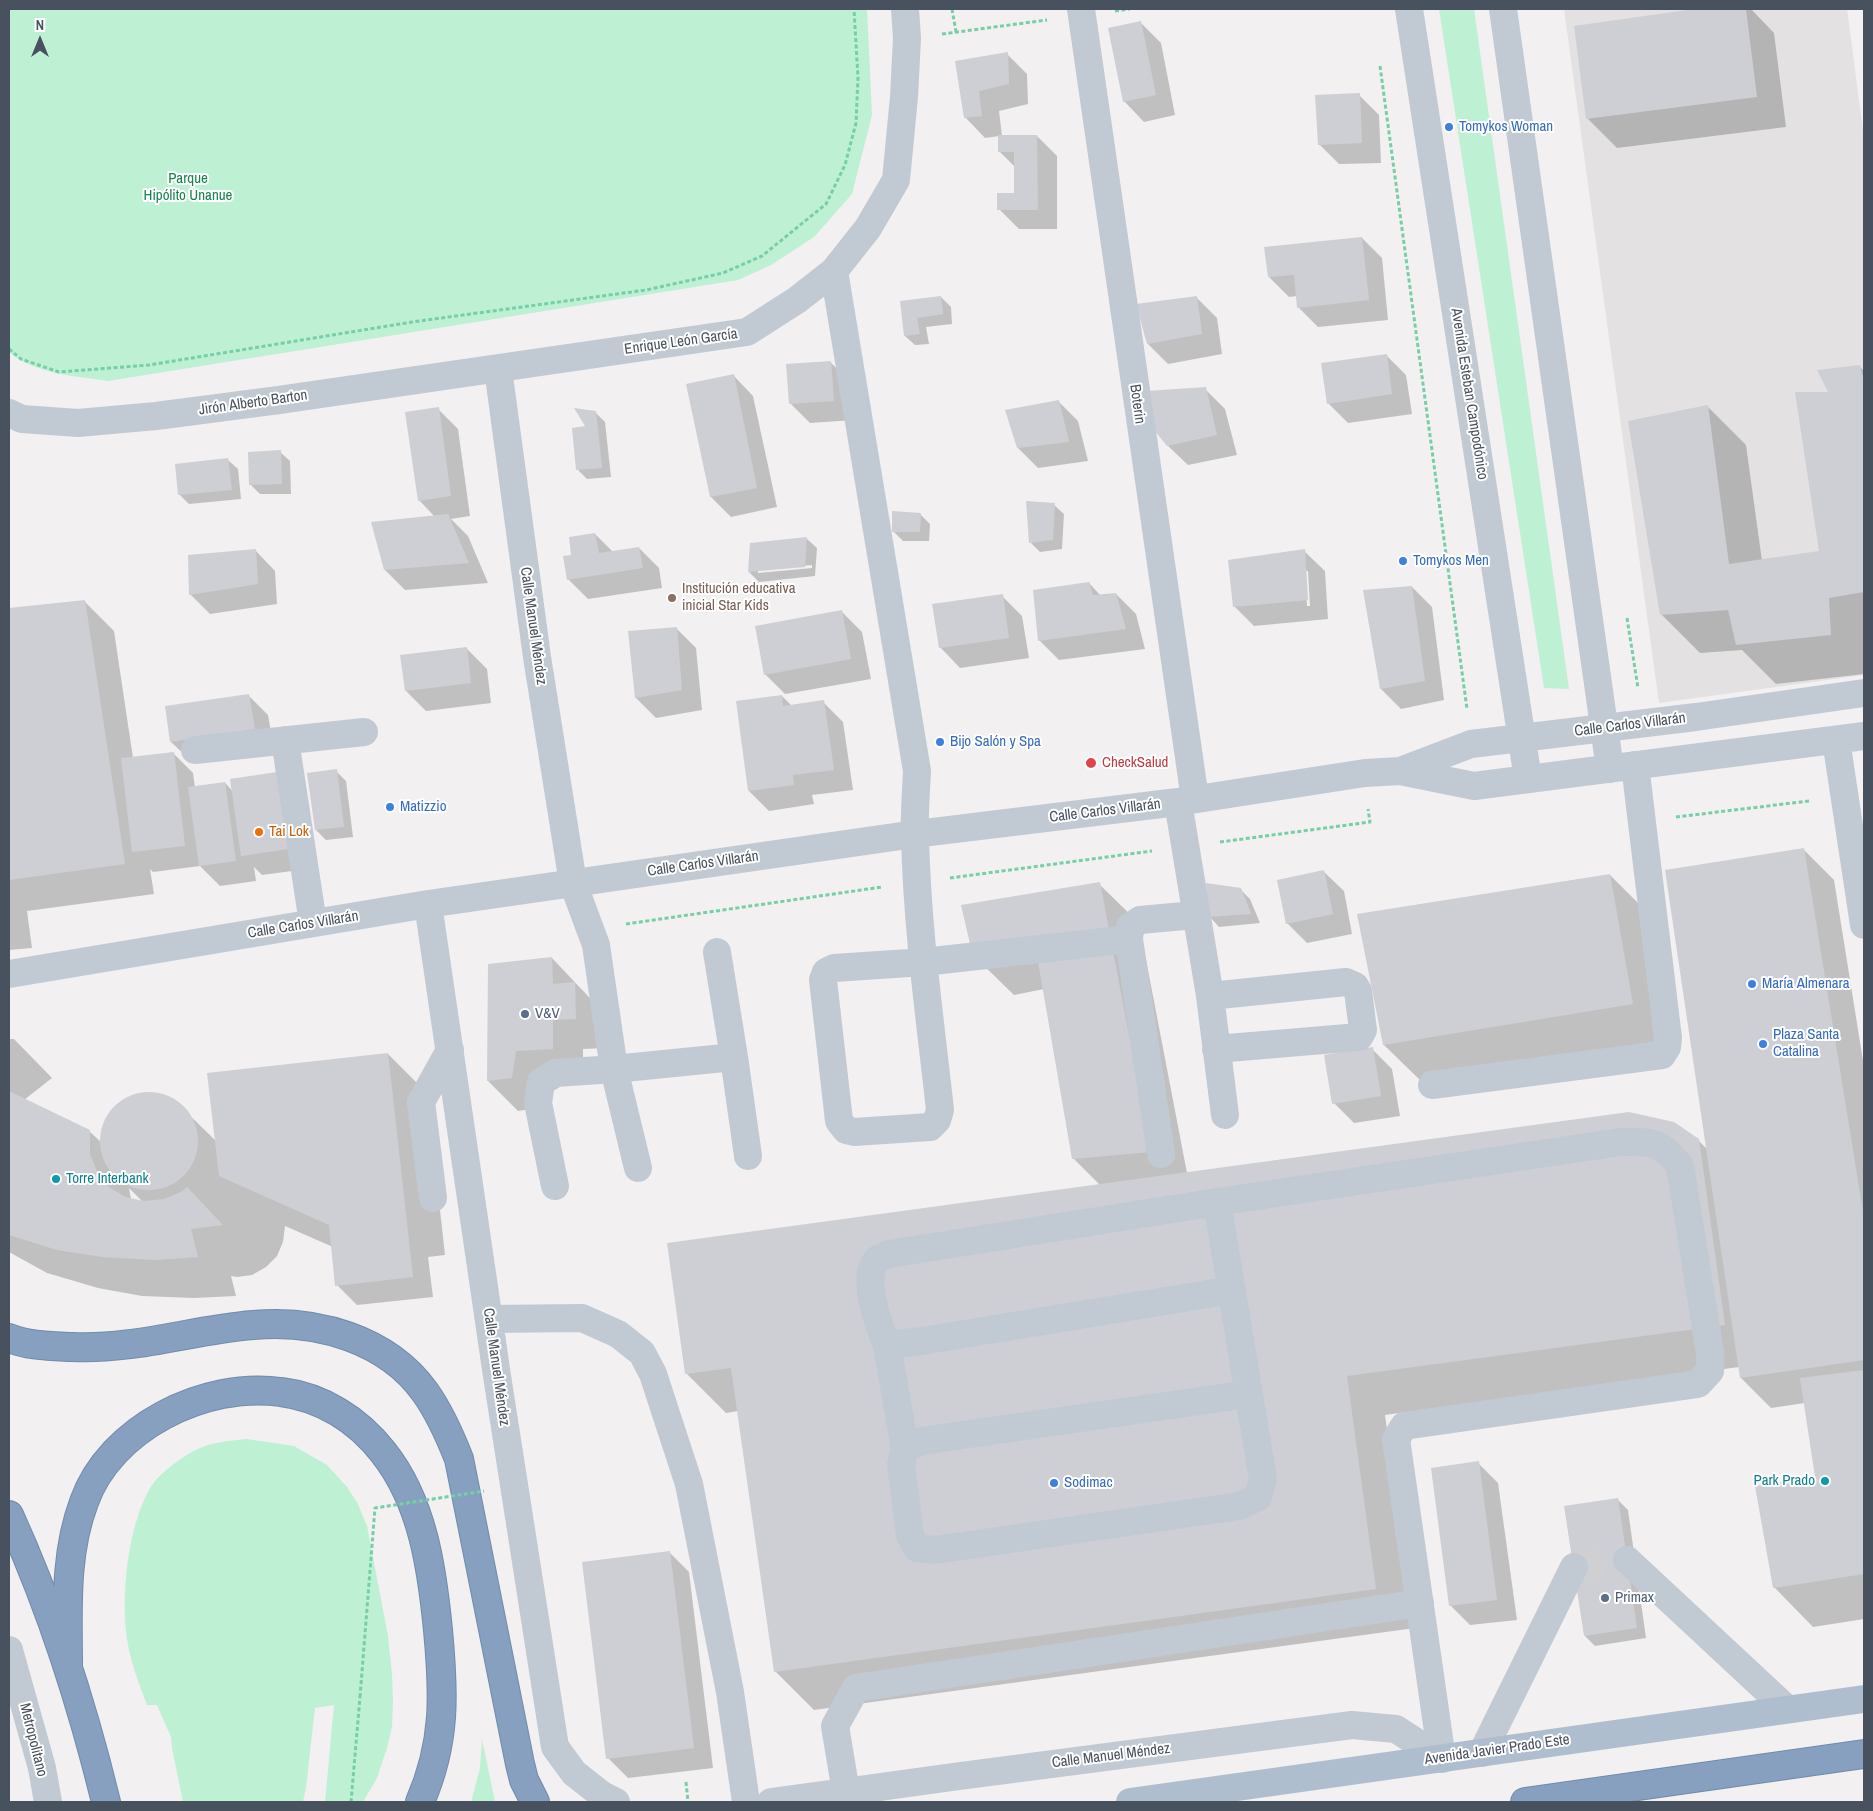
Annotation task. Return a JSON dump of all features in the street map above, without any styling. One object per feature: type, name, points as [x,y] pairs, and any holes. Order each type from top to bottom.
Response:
[{"type":"highway","points":[[9,1338],[39,1345],[95,1348],[252,1325],[281,1324],[337,1332],[362,1341],[406,1370],[437,1410],[460,1459],[520,1764],[524,1780],[535,1802]]},
{"type":"highway","points":[[68,1667],[68,1579],[74,1536],[84,1500],[98,1473],[119,1447],[145,1427],[172,1410],[197,1400],[252,1390],[281,1392],[304,1397],[327,1406],[355,1423],[384,1453],[412,1501],[429,1556],[437,1613],[443,1683],[442,1711],[434,1764],[420,1802]]},
{"type":"highway","points":[[9,1515],[28,1558],[68,1667],[106,1802]]},
{"type":"highway","points":[[1525,1802],[1864,1754]]},
{"type":"main road","name":"Avenida Javier Prado Este","points":[[1130,1802],[1864,1698]]},
{"type":"street","name":"Enrique León García","points":[[498,369],[747,332],[797,300],[834,271],[868,228],[896,180],[904,97],[907,38],[906,9]]},
{"type":"street","name":"Avenida Esteban Campodónico","points":[[1410,9],[1528,779]]},
{"type":"street","points":[[1432,1084],[1662,1055],[1667,1047],[1667,1028],[1622,767],[1603,728],[1503,9]]},
{"type":"street","name":"Boterin","points":[[1082,12],[1186,801],[1185,847],[1210,996],[1225,1115]]},
{"type":"street","points":[[834,271],[917,771],[914,834],[917,882],[924,962],[940,1110],[937,1120],[930,1127],[854,1132],[846,1130],[840,1121],[823,980],[826,972],[834,968],[924,962],[1129,939]]},
{"type":"street","name":"Jirón Alberto Barton","points":[[9,413],[22,419],[78,423],[156,416],[498,369]]},
{"type":"street","name":"Calle Manuel Méndez","points":[[498,369],[537,657],[573,883],[596,945],[614,1069],[638,1168]]},
{"type":"street","name":"Calle Carlos Villarán","points":[[1400,771],[1471,744],[1696,717],[1864,692]]},
{"type":"street","points":[[195,750],[364,732]]},
{"type":"street","name":"Calle Carlos Villarán","points":[[9,974],[428,904],[914,834],[1186,801],[1365,773],[1400,771],[1474,786],[1864,736]]},
{"type":"street","points":[[285,740],[313,923]]},
{"type":"street","points":[[1836,740],[1844,797],[1862,893],[1864,924]]},
{"type":"street","name":"Calle Manuel Méndez","points":[[428,904],[489,1319],[556,1747],[574,1773],[602,1795],[616,1802]]},
{"type":"street","points":[[1161,1154],[1129,939],[1130,927],[1140,920],[1195,915]]},
{"type":"street","points":[[717,952],[748,1156]]},
{"type":"street","points":[[1210,996],[1346,982],[1354,986],[1358,991],[1363,1030],[1359,1038],[1216,1049]]},
{"type":"street","points":[[433,1198],[421,1102],[450,1050]]},
{"type":"street","points":[[556,1186],[538,1103],[541,1082],[556,1073],[734,1057]]},
{"type":"street","points":[[1217,1202],[1263,1479],[1258,1497],[1239,1506],[935,1550],[917,1548],[910,1535],[902,1473],[905,1449],[887,1345],[875,1317],[870,1274],[878,1260],[889,1254],[1217,1202],[1621,1142],[1648,1142],[1666,1149],[1680,1166],[1710,1352],[1710,1371],[1698,1384],[1404,1426],[1396,1439],[1442,1758]]},
{"type":"street","points":[[887,1345],[922,1341],[1232,1290]]},
{"type":"street","points":[[489,1319],[582,1318],[618,1334],[642,1353],[653,1374],[689,1484],[730,1692],[746,1802]]},
{"type":"street","points":[[905,1449],[921,1441],[1249,1394]]},
{"type":"street","points":[[1627,1560],[1787,1709]]},
{"type":"street","points":[[1482,1752],[1574,1568]]},
{"type":"street","points":[[846,1792],[835,1726],[856,1688],[1420,1603]]},
{"type":"street","name":"Metropolitano","points":[[9,1650],[42,1768],[48,1802]]},
{"type":"street","name":"Calle Manuel Méndez","points":[[771,1802],[1352,1725],[1396,1729],[1442,1758]]},
{"type":"path","points":[[9,349],[21,360],[59,372],[149,365],[412,322],[646,290],[723,273],[762,256],[826,204],[845,165],[856,123],[858,78],[854,9]]},
{"type":"path","points":[[952,9],[956,32]]},
{"type":"path","points":[[907,38],[1082,12],[1130,9]]},
{"type":"path","points":[[1379,58],[1471,744]]},
{"type":"path","points":[[591,929],[917,882],[1370,822],[1365,773]]},
{"type":"path","points":[[1667,818],[1844,797]]},
{"type":"path","points":[[352,1802],[375,1508],[484,1491]]},
{"type":"path","points":[[686,1782],[688,1802]]},
{"type":"shaded area","points":[[1564,9],[1847,9],[1864,138],[1864,675],[1659,703]]},
{"type":"green space","name":"Parque Hipólito Unanue","points":[[9,9],[867,9],[872,115],[852,194],[814,237],[771,265],[738,280],[108,381],[43,370],[19,359],[9,352]]},
{"type":"green space","points":[[1439,9],[1474,9],[1569,689],[1544,688]]},
{"type":"green space","points":[[247,1439],[294,1446],[327,1465],[347,1487],[358,1504],[367,1526],[388,1636],[393,1702],[392,1727],[387,1748],[377,1778],[363,1802],[325,1802],[334,1705],[315,1708],[303,1802],[183,1802],[171,1737],[157,1705],[147,1705],[134,1670],[127,1639],[125,1595],[130,1549],[135,1527],[149,1490],[162,1473],[192,1452],[212,1444]]},
{"type":"green space","points":[[482,1739],[495,1802],[471,1802],[480,1768]]},
{"type":"building","points":[[1694,9],[1746,9],[1757,97],[1586,119],[1574,26]]},
{"type":"building","points":[[1141,21],[1156,95],[1123,102],[1108,28]]},
{"type":"building","points":[[1008,52],[1009,84],[979,91],[982,116],[964,118],[955,61]]},
{"type":"building","points":[[1360,93],[1362,143],[1318,145],[1315,95]]},
{"type":"building","points":[[998,135],[1037,135],[1038,210],[997,210],[997,193],[1014,193],[1014,152],[998,152]]},
{"type":"building","points":[[1362,237],[1369,300],[1297,308],[1294,275],[1268,277],[1264,247]]},
{"type":"building","points":[[941,296],[943,314],[917,318],[920,334],[904,336],[900,301]]},
{"type":"building","points":[[1197,296],[1202,334],[1147,344],[1136,304]]},
{"type":"building","points":[[1387,354],[1392,394],[1327,404],[1321,363]]},
{"type":"building","points":[[831,361],[834,401],[789,404],[786,364]]},
{"type":"building","points":[[1860,365],[1864,381],[1864,592],[1829,598],[1831,635],[1736,645],[1728,610],[1660,615],[1628,421],[1708,405],[1729,564],[1819,551],[1795,392],[1828,392],[1817,370]]},
{"type":"building","points":[[734,374],[757,488],[710,497],[686,384]]},
{"type":"building","points":[[1206,387],[1217,435],[1167,446],[1150,425],[1146,391]]},
{"type":"building","points":[[1059,400],[1069,442],[1017,448],[1005,410]]},
{"type":"building","points":[[439,407],[451,496],[418,501],[405,412]]},
{"type":"building","points":[[574,408],[596,411],[602,468],[576,470],[572,428],[585,426]]},
{"type":"building","points":[[281,450],[282,484],[249,485],[248,452]]},
{"type":"building","points":[[228,458],[232,490],[178,495],[175,464]]},
{"type":"building","points":[[1026,501],[1055,503],[1053,540],[1029,543]]},
{"type":"building","points":[[892,511],[921,513],[920,532],[892,532]]},
{"type":"building","points":[[448,514],[469,563],[384,570],[371,522]]},
{"type":"building","points":[[595,533],[599,553],[639,547],[643,568],[567,580],[563,556],[571,555],[569,537]]},
{"type":"building","points":[[807,537],[805,567],[748,572],[750,543]]},
{"type":"building","points":[[256,549],[258,584],[189,595],[188,555]]},
{"type":"building","points":[[1305,549],[1308,600],[1233,607],[1228,560]]},
{"type":"building","points":[[1089,582],[1093,595],[1116,593],[1126,629],[1038,641],[1033,590]]},
{"type":"building","points":[[1412,586],[1425,681],[1380,689],[1363,590]]},
{"type":"building","points":[[1003,594],[1009,638],[939,648],[932,604]]},
{"type":"building","points":[[85,600],[125,864],[9,880],[9,608]]},
{"type":"building","points":[[842,610],[851,659],[764,675],[755,626]]},
{"type":"building","points":[[677,627],[682,690],[635,698],[628,631]]},
{"type":"building","points":[[467,647],[471,683],[405,691],[400,655]]},
{"type":"building","points":[[249,694],[255,729],[170,742],[165,706]]},
{"type":"building","points":[[782,695],[783,706],[824,700],[834,770],[793,775],[794,785],[748,791],[736,701]]},
{"type":"building","points":[[174,752],[185,846],[132,852],[121,758]]},
{"type":"building","points":[[337,769],[344,827],[315,830],[307,773]]},
{"type":"building","points":[[277,772],[288,849],[241,856],[230,779]]},
{"type":"building","points":[[225,782],[236,861],[199,866],[188,787]]},
{"type":"building","name":"Plaza Santa Catalina","points":[[1804,848],[1864,1218],[1864,1360],[1740,1378],[1665,870]]},
{"type":"building","points":[[1324,870],[1333,914],[1286,924],[1277,880]]},
{"type":"building","points":[[1610,874],[1633,1004],[1383,1045],[1357,914]]},
{"type":"building","points":[[1100,882],[1151,1152],[1072,1159],[1035,944],[973,957],[961,905]]},
{"type":"building","points":[[1206,883],[1241,888],[1251,914],[1208,917]]},
{"type":"building","points":[[552,957],[553,984],[575,982],[576,1019],[553,1020],[553,1049],[516,1051],[512,1078],[487,1081],[488,964]]},
{"type":"building","points":[[1373,1047],[1381,1096],[1332,1104],[1324,1055]]},
{"type":"building","points":[[388,1053],[413,1277],[335,1286],[329,1225],[219,1176],[207,1073]]},
{"type":"building","name":"Torre Interbank","points":[[9,1091],[90,1130],[90,1154],[97,1171],[109,1187],[125,1197],[144,1201],[164,1199],[181,1192],[187,1187],[223,1225],[191,1229],[198,1257],[155,1260],[102,1257],[57,1250],[9,1235]]},
{"type":"building","points":[[149,1092],[168,1096],[184,1106],[194,1122],[198,1141],[194,1160],[184,1176],[168,1186],[149,1190],[130,1186],[114,1176],[104,1160],[100,1141],[104,1122],[114,1106],[130,1096]]},
{"type":"building","name":"Sodimac","points":[[1629,1112],[1674,1122],[1699,1139],[1725,1325],[1347,1376],[1376,1589],[774,1672],[731,1368],[685,1374],[667,1243]]},
{"type":"building","name":"Park Prado","points":[[1864,1370],[1864,1574],[1773,1588],[1755,1486],[1815,1477],[1800,1378]]},
{"type":"building","points":[[1479,1461],[1497,1600],[1449,1606],[1431,1468]]},
{"type":"building","name":"Primax","points":[[1618,1498],[1637,1628],[1584,1636],[1564,1506]]},
{"type":"building","points":[[670,1551],[694,1748],[606,1759],[582,1562]]},
{"type":"tunnel","points":[[1574,1567],[1627,1560]]},
{"type":"place","name":"Tomykos Woman","points":[[1449,127]]},
{"type":"place","name":"Tomykos Men","points":[[1403,561]]},
{"type":"place","name":"Institución educativa inicial Star Kids","points":[[672,598]]},
{"type":"place","name":"Bijo Salón y Spa","points":[[940,742]]},
{"type":"place","name":"CheckSalud","points":[[1091,763]]},
{"type":"place","name":"Matizzio","points":[[390,807]]},
{"type":"place","name":"Tai Lok","points":[[259,832]]},
{"type":"place","name":"María Almenara","points":[[1752,984]]},
{"type":"place","name":"V&V","points":[[525,1014]]},
{"type":"place","name":"Plaza Santa Catalina","points":[[1763,1044]]},
{"type":"place","name":"Torre Interbank","points":[[56,1179]]},
{"type":"place","name":"Park Prado","points":[[1825,1481]]},
{"type":"place","name":"Sodimac","points":[[1054,1483]]},
{"type":"place","name":"Primax","points":[[1605,1598]]}]
